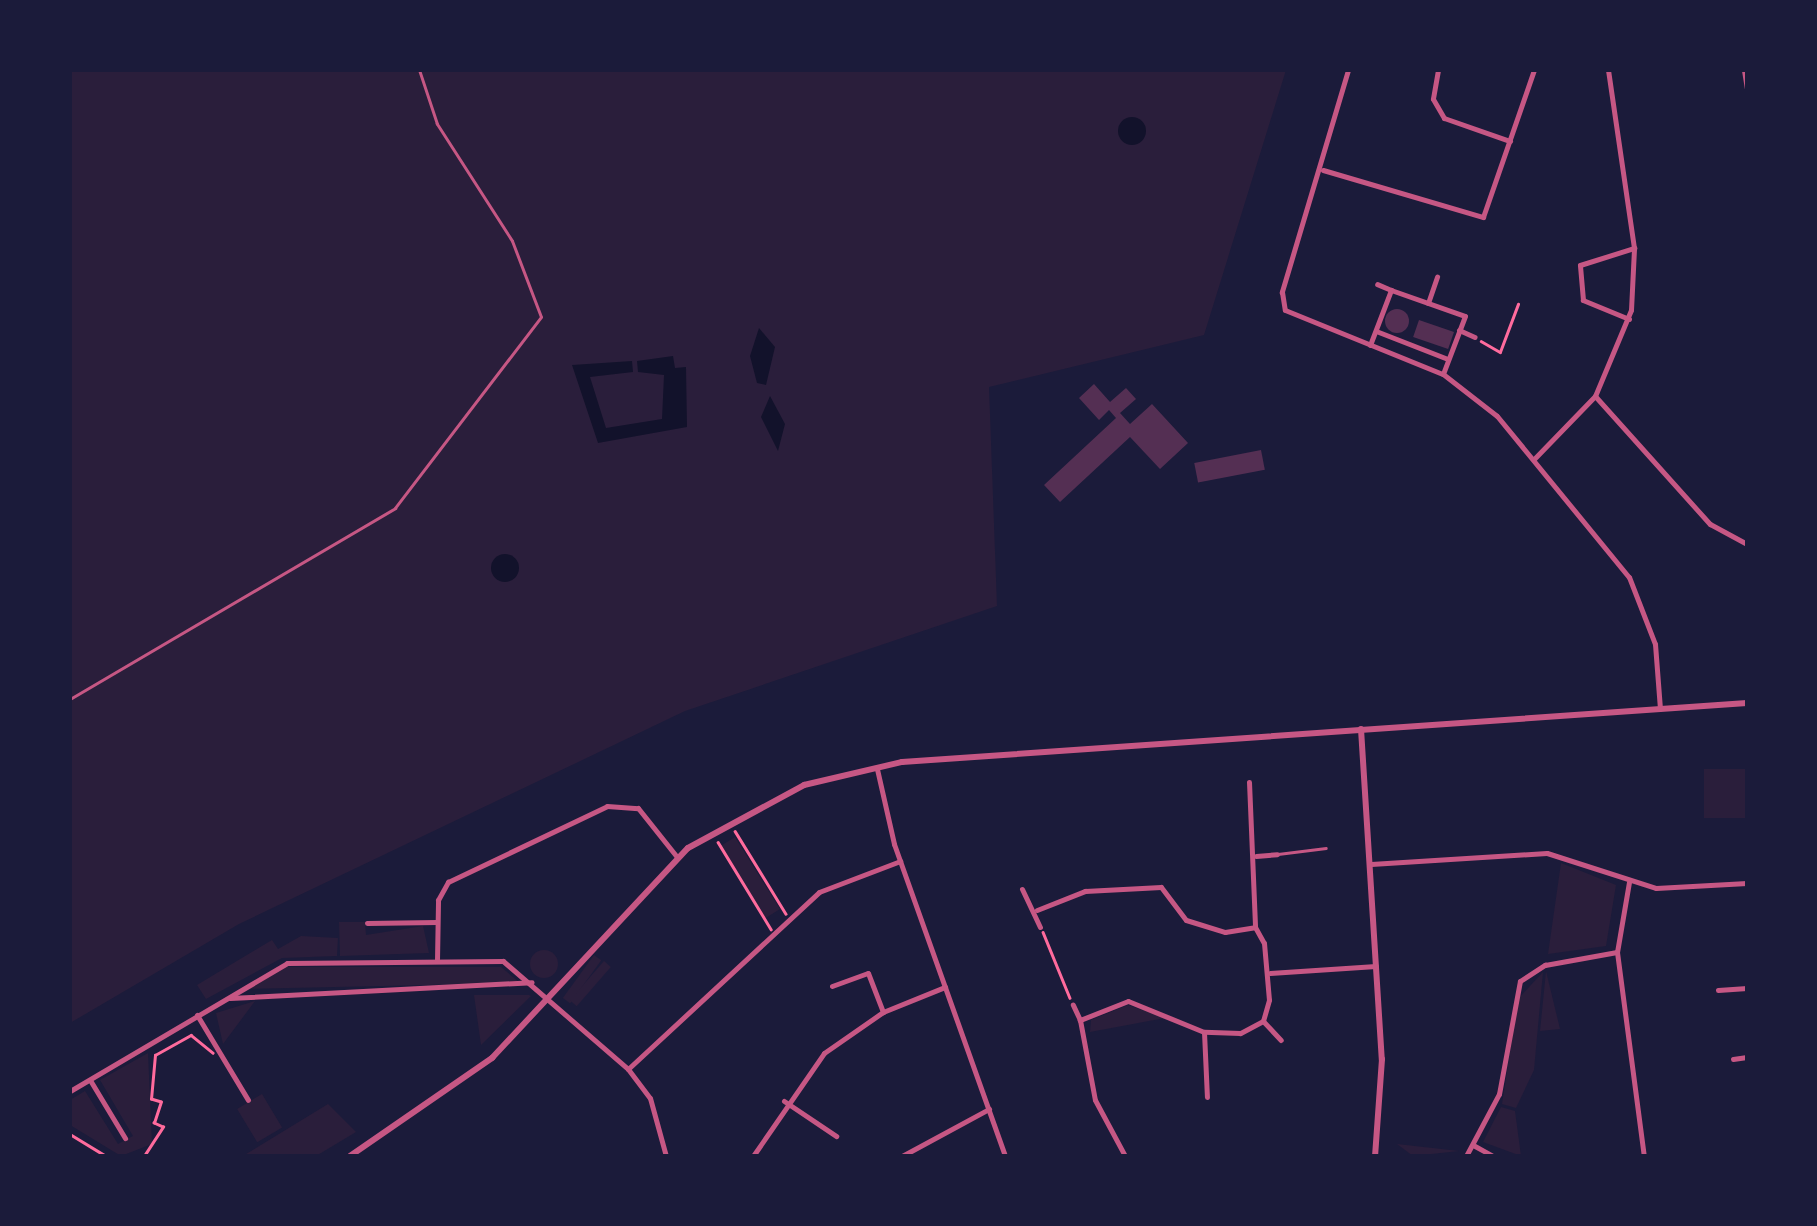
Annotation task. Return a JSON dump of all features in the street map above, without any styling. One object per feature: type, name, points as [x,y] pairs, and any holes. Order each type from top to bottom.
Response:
[{"type":"street","points":[[1348,70],[1323,170],[1282,292],[1290,316],[1443,374],[1534,459],[1639,596],[1660,708]]},
{"type":"street","points":[[1438,70],[1433,99],[1444,118],[1510,141]]},
{"type":"street","points":[[1323,170],[1473,219],[1496,201],[1510,141],[1534,70]]},
{"type":"street","points":[[1534,459],[1595,396],[1629,319],[1634,248],[1608,70]]},
{"type":"street","points":[[1744,70],[1747,88]]},
{"type":"street","points":[[1629,319],[1583,300],[1580,264],[1634,248]]},
{"type":"street","points":[[1428,303],[1438,277]]},
{"type":"street","points":[[1377,284],[1465,316],[1443,374]]},
{"type":"street","points":[[1370,345],[1391,290]]},
{"type":"street","points":[[1459,330],[1475,337]]},
{"type":"street","points":[[1376,331],[1448,360]]},
{"type":"street","points":[[1595,396],[1710,524],[1747,544]]},
{"type":"street","points":[[350,1156],[470,1078],[550,1000],[677,857],[730,821],[804,784],[877,766],[1137,744],[1747,703]]},
{"type":"street","points":[[1361,729],[1376,966],[1374,1156]]},
{"type":"street","points":[[877,766],[900,861],[1005,1156]]},
{"type":"street","points":[[1248,782],[1256,856],[1255,927],[1270,973],[1262,1021]]},
{"type":"street","points":[[437,961],[437,922],[452,879],[612,804],[638,808],[677,857]]},
{"type":"street","points":[[1371,864],[1547,852],[1628,882],[1747,883]]},
{"type":"street","points":[[1256,856],[1277,854]]},
{"type":"street","points":[[628,1069],[772,930],[819,892],[900,861]]},
{"type":"street","points":[[1628,882],[1617,952],[1644,1156]]},
{"type":"street","points":[[1037,910],[1086,891],[1161,887],[1186,920],[1225,932],[1255,927]]},
{"type":"street","points":[[1022,889],[1037,910],[1040,927]]},
{"type":"street","points":[[367,923],[437,922]]},
{"type":"street","points":[[1466,1156],[1498,1094],[1520,981],[1545,965],[1617,952]]},
{"type":"street","points":[[70,1091],[286,963],[503,961],[534,982],[628,1069],[650,1098],[666,1156]]},
{"type":"street","points":[[1270,973],[1376,966]]},
{"type":"street","points":[[832,986],[868,973],[884,1012]]},
{"type":"street","points":[[222,1000],[264,990],[534,982]]},
{"type":"street","points":[[753,1156],[784,1101],[824,1053],[884,1012],[945,987]]},
{"type":"street","points":[[1718,990],[1747,988]]},
{"type":"street","points":[[1080,1020],[1128,1001],[1204,1032],[1240,1033],[1262,1021]]},
{"type":"street","points":[[1073,1005],[1080,1020],[1095,1100],[1125,1156]]},
{"type":"street","points":[[197,1015],[248,1100]]},
{"type":"street","points":[[1262,1021],[1281,1040]]},
{"type":"street","points":[[1204,1032],[1208,1097]]},
{"type":"street","points":[[1733,1058],[1747,1057]]},
{"type":"street","points":[[90,1080],[125,1138]]},
{"type":"street","points":[[784,1101],[836,1136]]},
{"type":"street","points":[[902,1156],[989,1110]]},
{"type":"street","points":[[1473,1144],[1493,1156]]},
{"type":"lane","points":[[70,699],[395,508],[541,316],[512,241],[437,124],[419,70]]},
{"type":"lane","points":[[1277,854],[1326,848]]},
{"type":"path","points":[[1475,337],[1500,352],[1518,304]]},
{"type":"path","points":[[730,821],[788,917]]},
{"type":"path","points":[[712,832],[772,930]]},
{"type":"path","points":[[1040,927],[1073,1005]]},
{"type":"path","points":[[144,1156],[164,1127],[154,1123],[155,1055],[191,1034],[206,1054],[219,1052]]},
{"type":"path","points":[[70,1134],[106,1156]]},
{"type":"shaded area","points":[[70,70],[1286,70],[1204,335],[989,387],[997,606],[685,711],[239,924],[70,1023]]},
{"type":"shaded area","points":[[1132,117],[1142,121],[1146,131],[1142,141],[1132,145],[1122,141],[1118,131],[1122,121]]},
{"type":"shaded area","points":[[759,328],[775,347],[766,385],[757,383],[750,356]]},
{"type":"shaded area","points":[[673,356],[675,368],[686,367],[687,427],[598,443],[572,365],[632,361],[633,372],[590,377],[606,428],[662,419],[664,375],[638,372],[637,361]]},
{"type":"shaded area","points":[[770,396],[785,424],[778,451],[761,417]]},
{"type":"shaded area","points":[[505,554],[515,558],[519,568],[515,578],[505,582],[495,578],[491,568],[495,558]]},
{"type":"shaded area","points":[[1704,769],[1747,769],[1747,818],[1704,818]]},
{"type":"shaded area","points":[[735,837],[780,909],[766,918],[721,846]]},
{"type":"shaded area","points":[[1561,863],[1616,885],[1606,946],[1548,954]]},
{"type":"shaded area","points":[[339,922],[365,922],[366,935],[423,926],[429,953],[340,956]]},
{"type":"shaded area","points":[[301,936],[338,938],[337,956],[282,958],[206,999],[197,985],[272,940],[278,949]]},
{"type":"shaded area","points":[[544,950],[554,954],[558,964],[554,974],[544,978],[534,974],[530,964],[534,954]]},
{"type":"shaded area","points":[[594,955],[601,960],[570,1003],[563,998]]},
{"type":"shaded area","points":[[604,961],[611,967],[577,1006],[570,1000]]},
{"type":"shaded area","points":[[287,967],[501,967],[520,983],[248,989]]},
{"type":"shaded area","points":[[1546,971],[1560,1029],[1540,1031]]},
{"type":"shaded area","points":[[1543,972],[1534,1070],[1516,1108],[1502,1104],[1518,999]]},
{"type":"shaded area","points":[[474,995],[529,995],[531,996],[481,1045]]},
{"type":"shaded area","points":[[255,1001],[223,1044],[216,1013]]},
{"type":"shaded area","points":[[1128,1005],[1165,1018],[1090,1032],[1091,1020]]},
{"type":"shaded area","points":[[148,1053],[152,1144],[121,1156],[70,1125],[70,1100],[85,1091],[118,1144],[133,1136],[100,1080]]},
{"type":"shaded area","points":[[262,1094],[282,1127],[257,1142],[237,1109]]},
{"type":"shaded area","points":[[328,1104],[356,1132],[316,1156],[243,1156]]},
{"type":"shaded area","points":[[1501,1107],[1515,1111],[1521,1156],[1483,1142]]},
{"type":"shaded area","points":[[1397,1144],[1459,1151],[1413,1156]]},
{"type":"building","points":[[1397,309],[1409,321],[1397,333],[1385,321]]},
{"type":"building","points":[[1419,320],[1454,332],[1448,349],[1413,337]]},
{"type":"building","points":[[1094,384],[1110,402],[1126,388],[1136,399],[1120,413],[1130,424],[1152,404],[1188,443],[1160,469],[1130,437],[1060,502],[1044,485],[1116,418],[1109,410],[1099,420],[1079,398]]},
{"type":"building","points":[[1261,450],[1265,470],[1198,483],[1194,463]]}]
